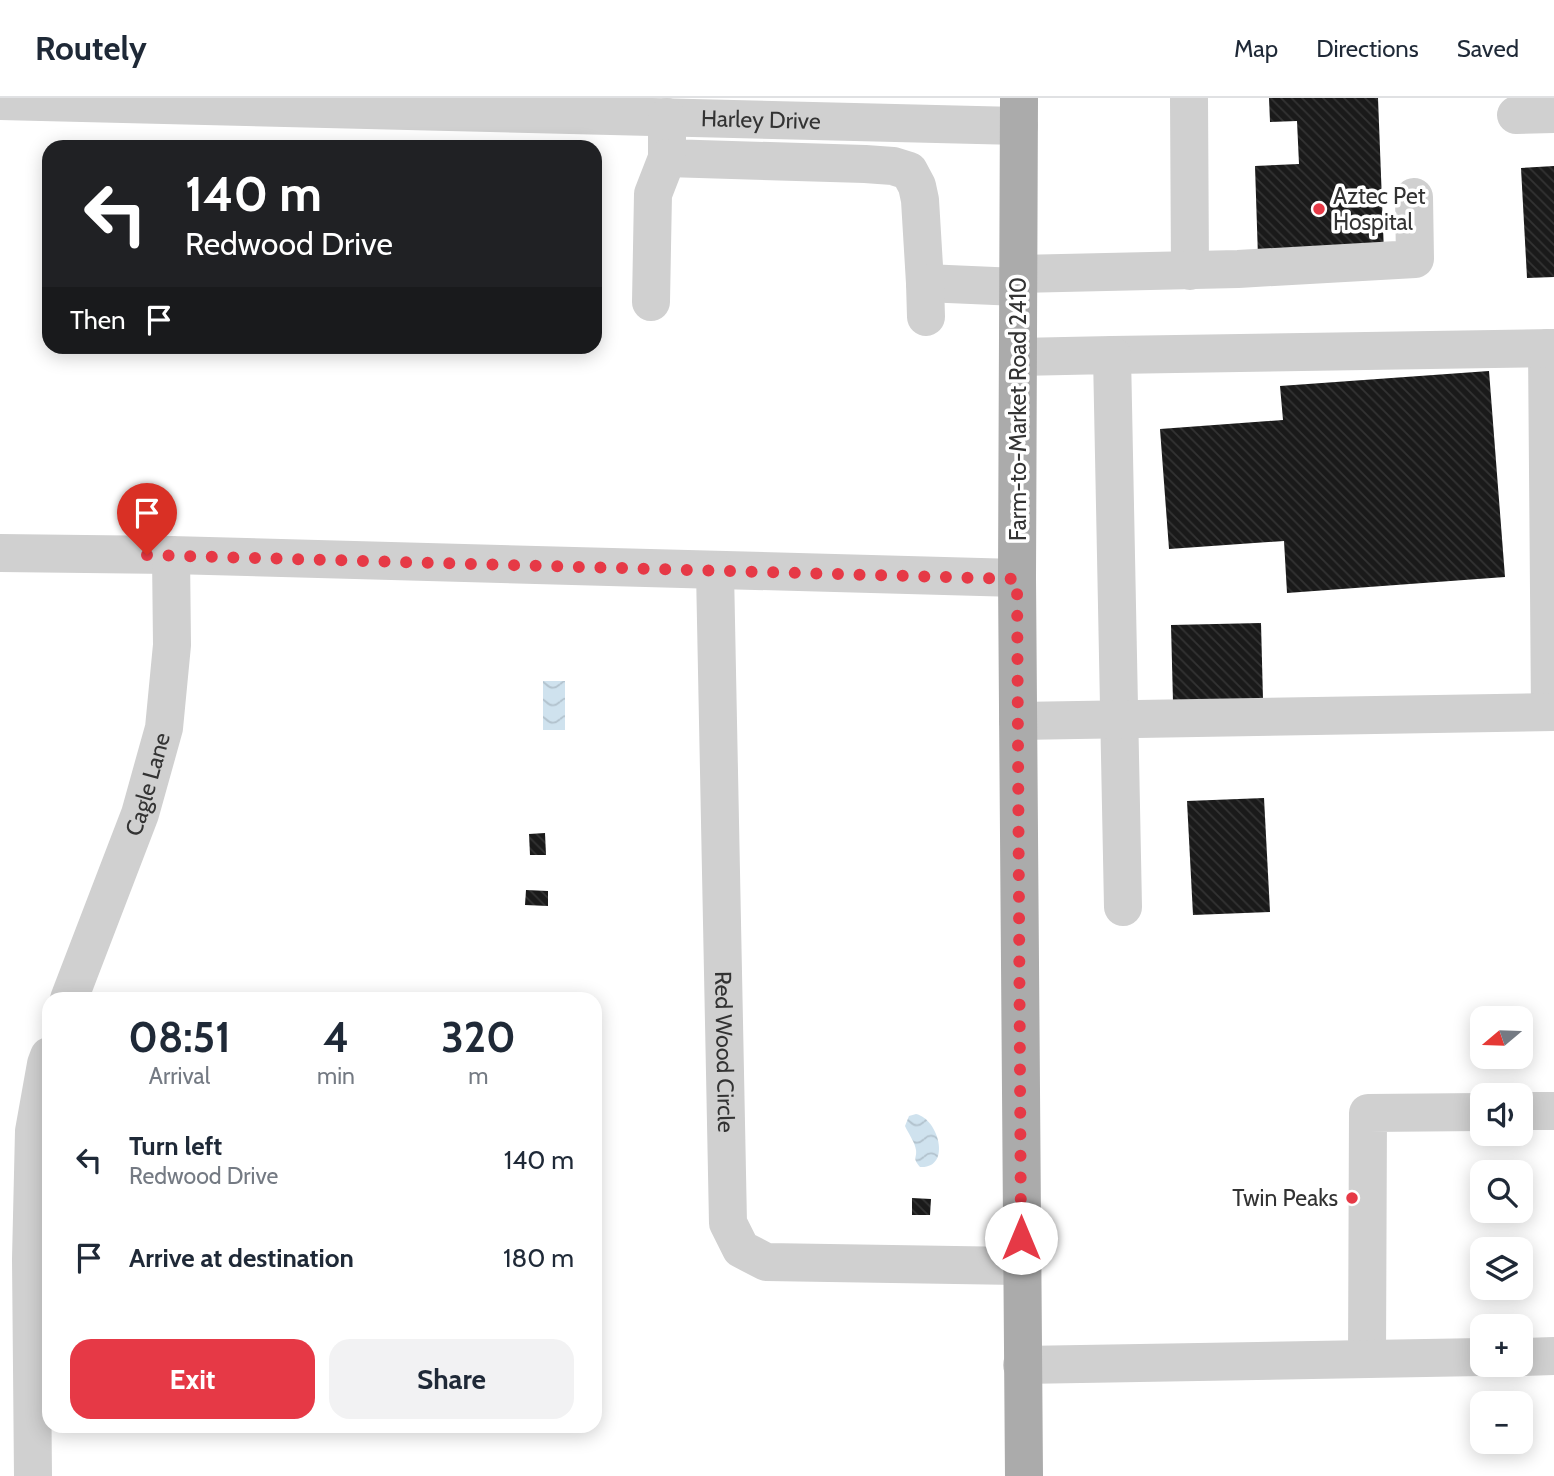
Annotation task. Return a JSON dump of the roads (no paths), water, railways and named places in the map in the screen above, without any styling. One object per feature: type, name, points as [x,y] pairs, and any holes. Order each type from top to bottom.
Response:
[{"type":"main road","name":"Farm-to-Market Road 2410","points":[[1019,112],[1017,579],[1024,1476]]},
{"type":"street","points":[[1189,98],[1190,271]]},
{"type":"street","name":"Harley Drive","points":[[0,101],[155,101],[667,117],[1019,112]]},
{"type":"street","points":[[801,162],[827,113]]},
{"type":"street","points":[[1516,115],[1554,114]]},
{"type":"street","points":[[651,302],[653,194],[667,158],[667,117]]},
{"type":"street","points":[[667,158],[893,166],[909,171],[917,186],[920,200],[926,300],[1018,280],[1415,259],[1415,197]]},
{"type":"street","points":[[1018,357],[1550,348],[1552,712],[1018,721]]},
{"type":"street","points":[[1112,355],[1123,907]]},
{"type":"street","points":[[0,553],[171,555],[1017,579]]},
{"type":"street","name":"Cagle Lane","points":[[72,992],[140,814],[164,728],[172,645],[171,555]]},
{"type":"street","name":"Red Wood Circle","points":[[715,571],[728,1223],[741,1249],[766,1262],[1021,1266]]},
{"type":"street","points":[[33,1476],[16,1259],[42,1086]]},
{"type":"street","points":[[1533,1111],[1554,1111]]},
{"type":"street","points":[[1367,1359],[1368,1113],[1470,1112]]},
{"type":"street","points":[[1533,1357],[1554,1356]]},
{"type":"street","points":[[1022,1365],[1470,1357]]},
{"type":"water","points":[[543,681],[565,681],[565,730],[543,730]]},
{"type":"water","points":[[916,1114],[931,1125],[939,1143],[936,1160],[930,1166],[920,1167],[915,1160],[915,1147],[905,1126],[909,1116]]},
{"type":"place","name":"Aztec Pet Hospital","points":[[1319,209]]},
{"type":"place","name":"Twin Peaks","points":[[1352,1198]]}]
